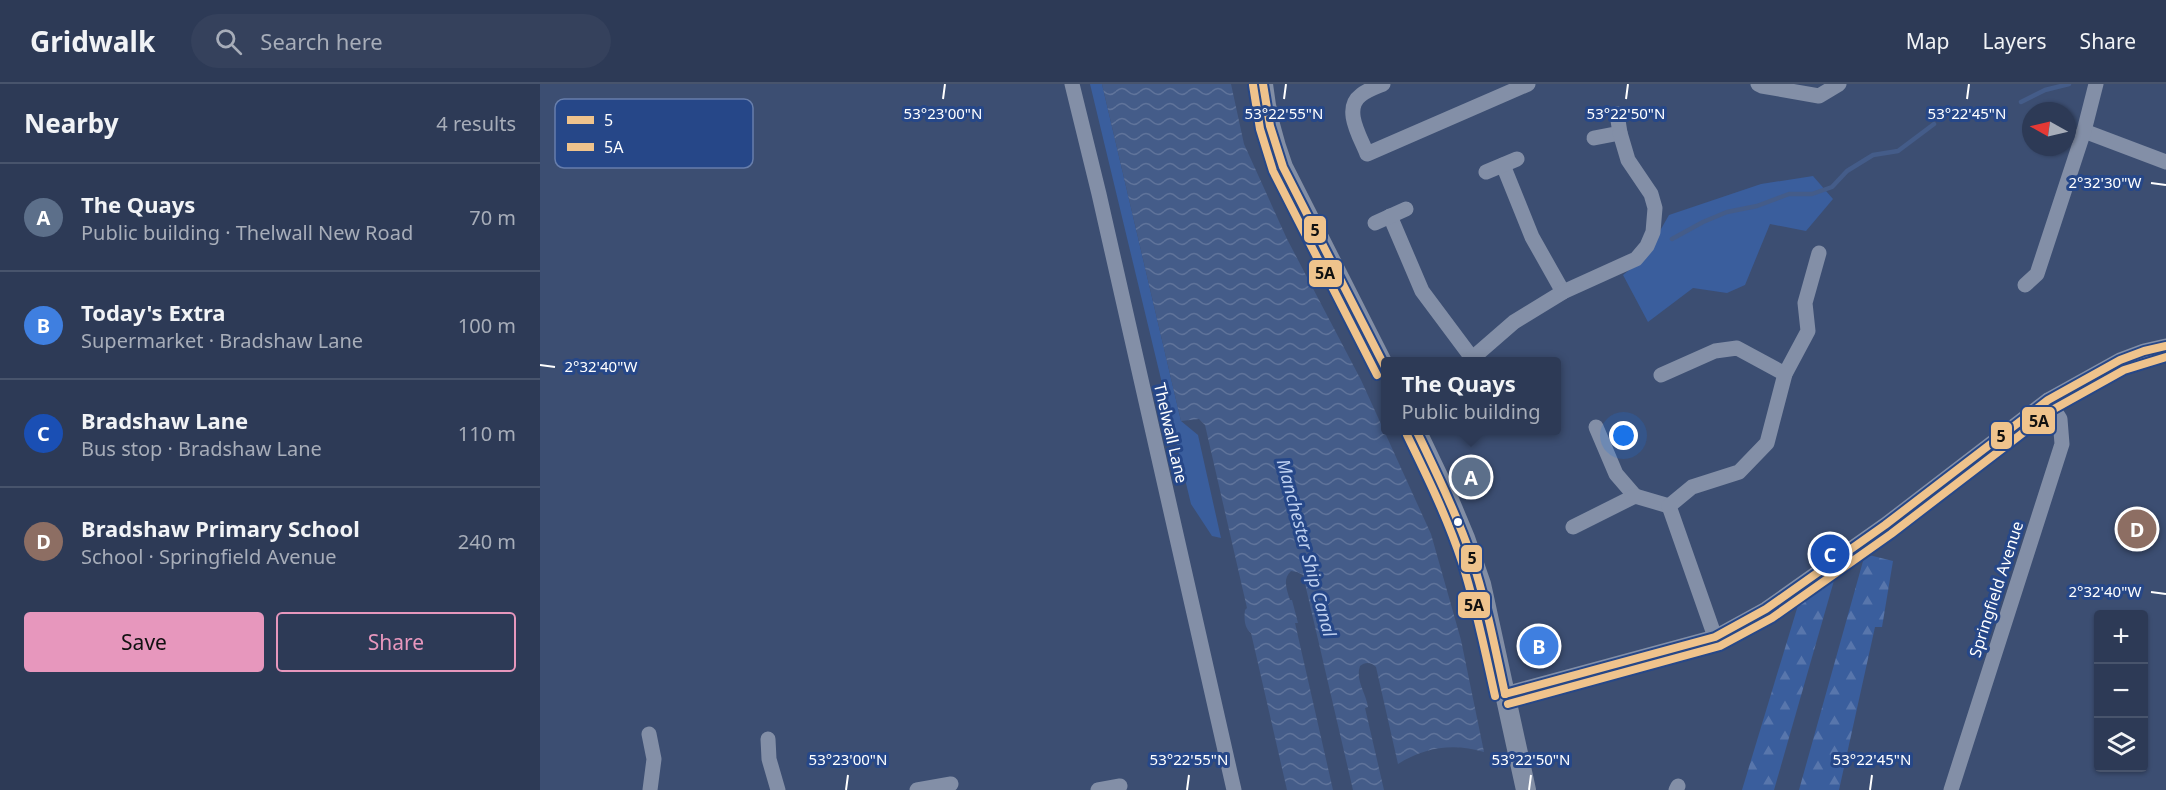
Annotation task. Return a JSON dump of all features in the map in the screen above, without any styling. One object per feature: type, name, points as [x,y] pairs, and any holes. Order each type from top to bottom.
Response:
[{"type":"main road","points":[[1263,84],[1273,141],[1283,167],[1381,360]]},
{"type":"main road","points":[[1418,435],[1465,538],[1480,584],[1526,790]]},
{"type":"street","name":"Thelwall Lane","points":[[1072,84],[1234,790]]},
{"type":"street","points":[[1383,84],[1360,95],[1354,104],[1352,116],[1367,154],[1528,84]]},
{"type":"street","points":[[1758,84],[1819,96],[1839,84]]},
{"type":"street","points":[[2025,285],[2037,274],[2084,131],[2096,84]]},
{"type":"street","points":[[1473,357],[1514,322],[1563,292],[1636,259],[1647,246],[1653,232],[1655,208],[1651,194],[1629,160],[1620,133],[1617,114]]},
{"type":"street","points":[[2084,131],[2166,162]]},
{"type":"street","points":[[1594,138],[1620,133]]},
{"type":"street","points":[[1486,172],[1517,159]]},
{"type":"street","points":[[1503,165],[1532,237],[1563,292]]},
{"type":"street","points":[[1375,223],[1406,209]]},
{"type":"street","points":[[1390,216],[1422,291],[1468,357]]},
{"type":"street","points":[[1669,506],[1692,487],[1739,472],[1767,443],[1785,374],[1808,331],[1805,303],[1818,253]]},
{"type":"street","points":[[1505,694],[1715,637],[1767,609],[1810,576],[1885,525],[2048,400],[2120,360],[2166,346]]},
{"type":"street","points":[[1661,375],[1715,351],[1737,348],[1785,374]]},
{"type":"street","name":"Springfield Avenue","points":[[1951,790],[2062,444],[2060,418],[2048,400]]},
{"type":"street","points":[[1596,427],[1616,474],[1635,496],[1669,506]]},
{"type":"street","points":[[1573,527],[1635,496]]},
{"type":"street","points":[[1669,506],[1715,637]]},
{"type":"street","points":[[649,734],[654,759],[650,790]]},
{"type":"street","points":[[768,739],[770,759],[778,790]]},
{"type":"street","points":[[917,790],[951,784]]},
{"type":"street","points":[[1100,790],[1120,786]]},
{"type":"green space","points":[[1090,84],[1102,84],[1181,421],[1198,435],[1221,538],[1212,536],[1191,504]]},
{"type":"green space","points":[[1813,176],[1833,199],[1806,231],[1770,224],[1745,285],[1727,293],[1693,288],[1648,322],[1623,275],[1645,257],[1669,215],[1761,184]]},
{"type":"green space","points":[[1865,554],[1893,561],[1882,627],[1875,627],[1839,790],[1799,790]]},
{"type":"green space","points":[[1837,570],[1774,790],[1742,790],[1802,592]]},
{"type":"water","name":"Manchester Ship Canal","points":[[1102,84],[1231,84],[1244,144],[1287,239],[1361,380],[1381,424],[1381,435],[1386,435],[1431,534],[1461,640],[1484,752],[1451,747],[1440,748],[1408,758],[1398,764],[1376,667],[1370,663],[1364,664],[1360,666],[1359,676],[1367,702],[1368,707],[1365,708],[1384,790],[1353,790],[1303,575],[1291,571],[1286,581],[1287,589],[1298,623],[1295,623],[1333,790],[1287,790],[1251,633],[1245,622],[1247,608],[1205,425],[1199,419],[1181,421]]},
{"type":"waterway","points":[[2021,102],[2045,90],[2069,84]]},
{"type":"waterway","points":[[1672,239],[1727,212],[1757,206],[1789,194],[1812,194],[1832,187],[1847,171],[1873,155],[1898,151],[1934,124]]},
{"type":"transit line","name":"5","points":[[1263,84],[1270,126],[1283,167],[1381,359]]},
{"type":"transit line","name":"5A","points":[[1253,85],[1260,129],[1273,171],[1377,375]]},
{"type":"transit line","name":"5","points":[[1505,694],[1715,637],[1766,609],[1885,525],[2048,400],[2120,360],[2166,346]]},
{"type":"transit line","name":"5A","points":[[1508,704],[1720,646],[1772,618],[1891,534],[2054,409],[2124,370],[2166,357]]},
{"type":"transit line","name":"5A","points":[[1407,435],[1443,513],[1462,562],[1495,696]]},
{"type":"transit line","name":"5","points":[[1418,435],[1471,556],[1486,607],[1505,694]]},
{"type":"place","name":"The Quays","points":[[1471,477]]},
{"type":"place","name":"Bradshaw Primary School","points":[[2137,529]]},
{"type":"place","name":"Bradshaw Lane","points":[[1830,554]]},
{"type":"place","name":"Today's Extra","points":[[1539,646]]}]
